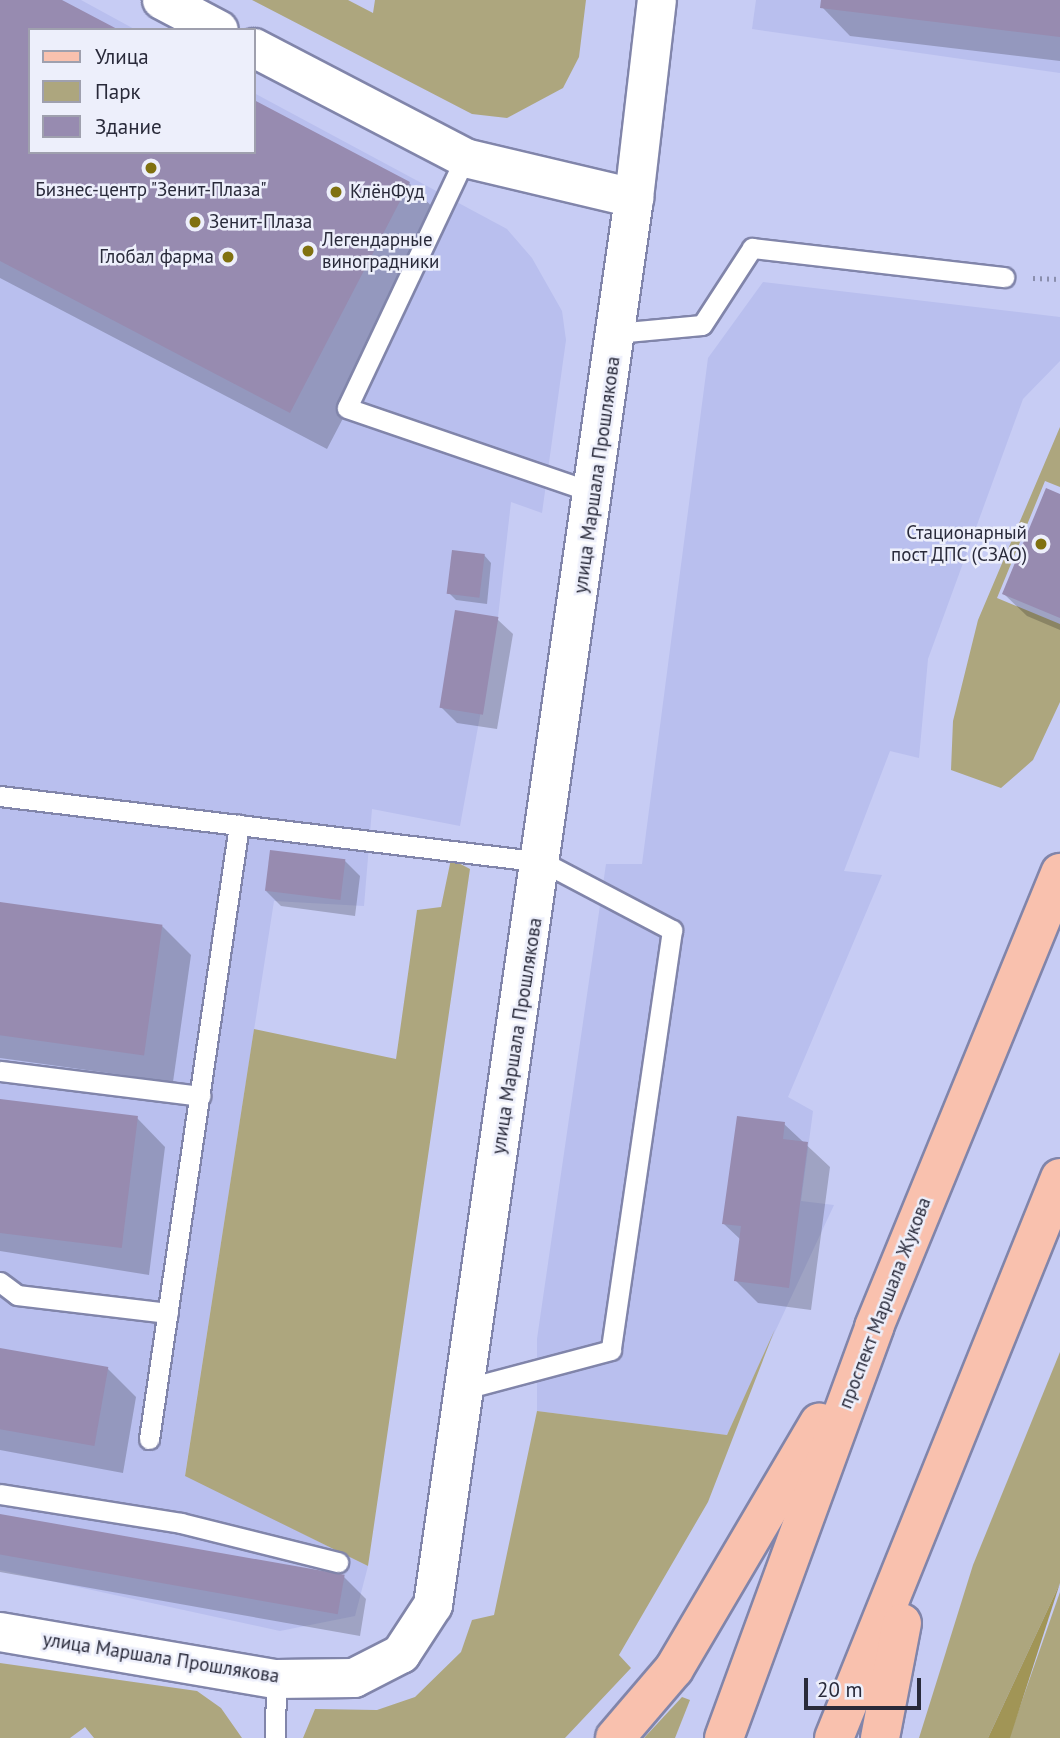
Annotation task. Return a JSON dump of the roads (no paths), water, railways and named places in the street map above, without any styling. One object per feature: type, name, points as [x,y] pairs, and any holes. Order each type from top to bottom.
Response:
[{"type":"main road","name":"проспект Маршала Жукова","points":[[723,1738],[874,1327],[1060,873]]},
{"type":"main road","points":[[834,1738],[1060,1178]]},
{"type":"main road","points":[[615,1738],[674,1669],[874,1327]]},
{"type":"main road","points":[[880,1738],[933,1495]]},
{"type":"street","points":[[162,0],[215,28]]},
{"type":"street","name":"улица Маршала Прошлякова","points":[[0,1632],[276,1679],[354,1678],[380,1669],[421,1630],[433,1605],[595,493],[657,0]]},
{"type":"street","points":[[256,49],[465,158],[634,198]]},
{"type":"lane","points":[[465,158],[347,408],[595,493]]},
{"type":"lane","points":[[616,333],[702,325],[752,248],[1004,277]]},
{"type":"lane","points":[[0,796],[543,862],[672,930],[611,1350],[464,1389]]},
{"type":"lane","points":[[149,1439],[239,825]]},
{"type":"lane","points":[[0,1071],[200,1096]]},
{"type":"lane","points":[[0,1282],[17,1295],[168,1313]]},
{"type":"lane","points":[[0,1494],[181,1523],[338,1562]]},
{"type":"lane","points":[[275,1738],[276,1679]]},
{"type":"place","name":"Бизнес-центр \"Зенит-Плаза\"","points":[[151,168]]},
{"type":"place","name":"КлёнФуд","points":[[336,192]]},
{"type":"place","name":"Зенит-Плаза","points":[[195,222]]},
{"type":"place","name":"Легендарные виноградники","points":[[308,251]]},
{"type":"place","name":"Глобал фарма","points":[[228,257]]},
{"type":"place","name":"Стационарный пост ДПС (СЗАО)","points":[[1041,544]]}]
